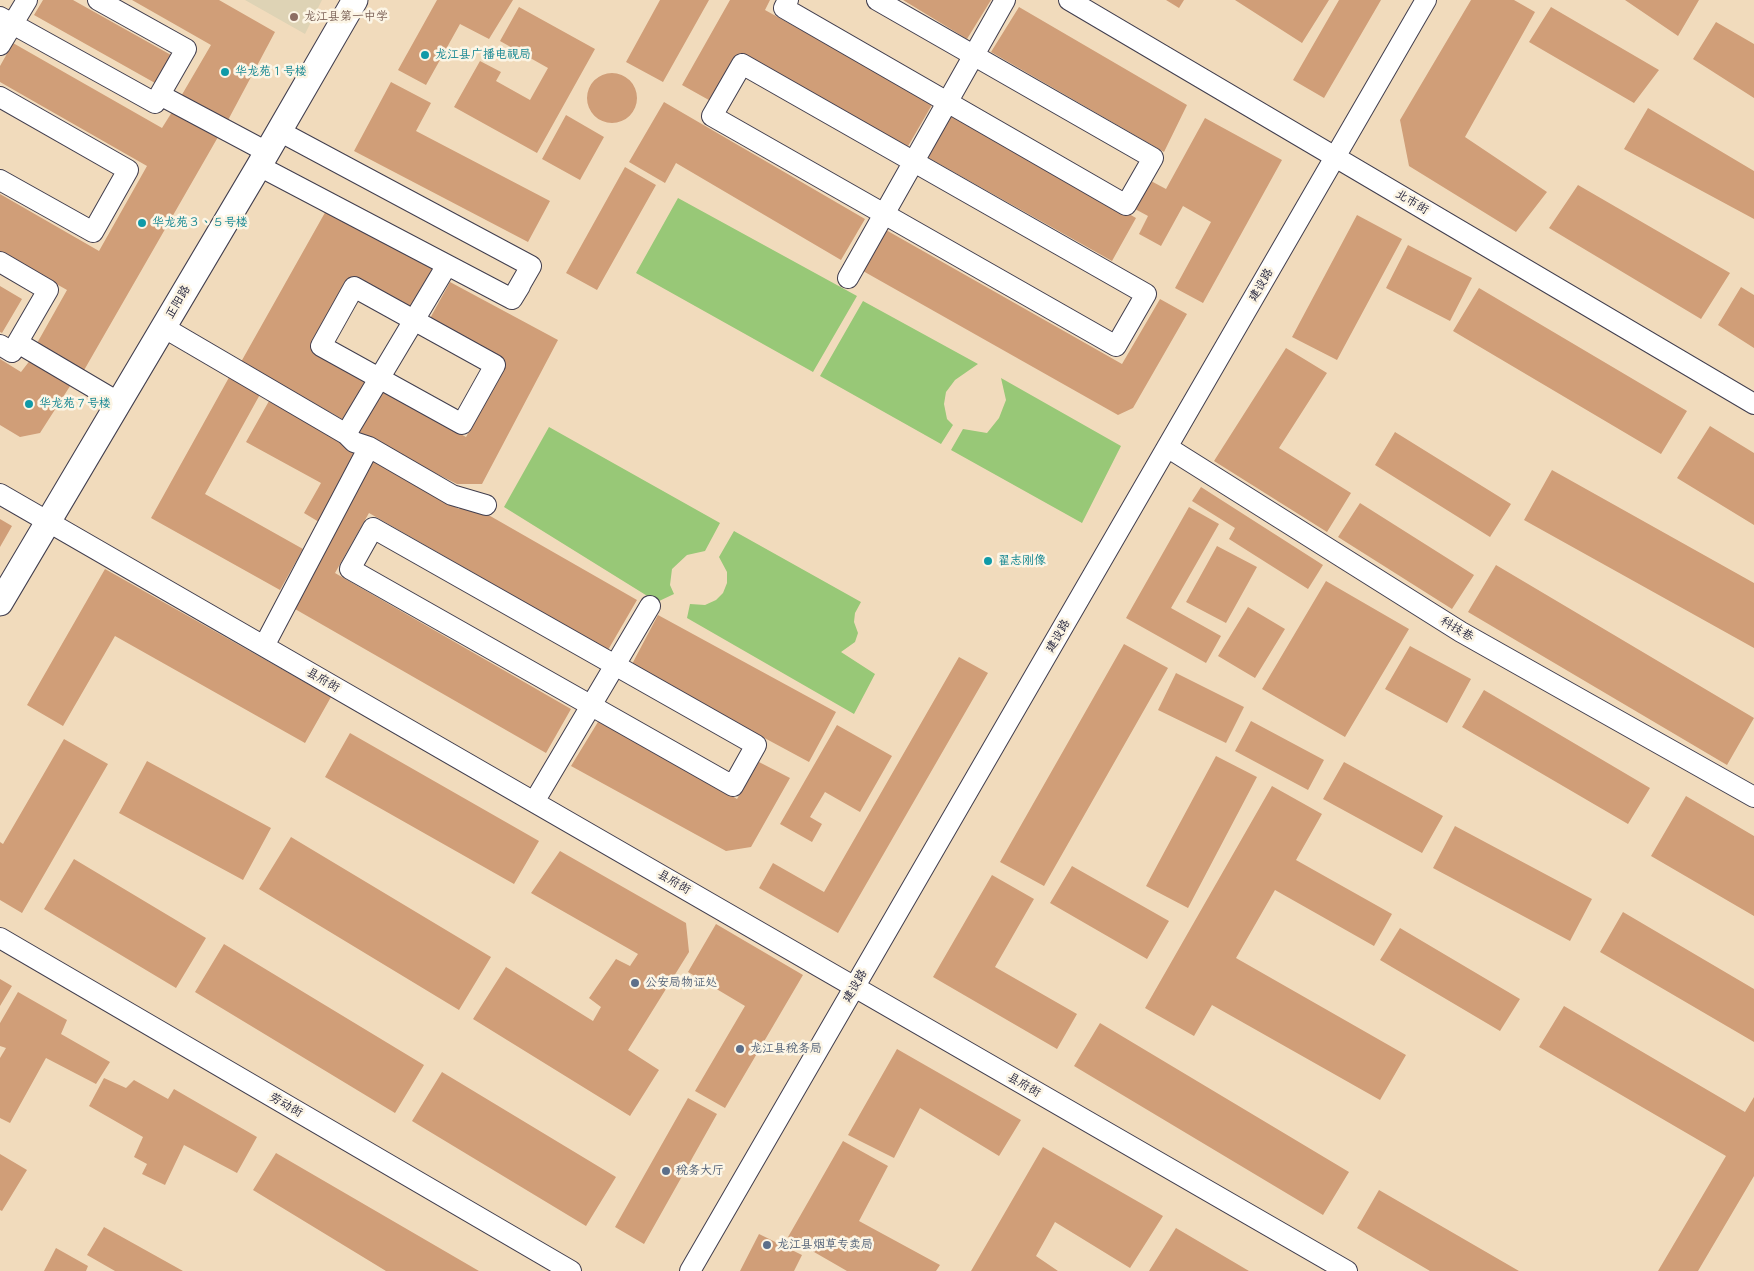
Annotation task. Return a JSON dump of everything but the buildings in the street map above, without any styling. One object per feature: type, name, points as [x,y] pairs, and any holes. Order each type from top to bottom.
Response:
[{"type":"main road","name":"正阳路","points":[[0,603],[268,150],[354,0]]},
{"type":"street","points":[[0,44],[6,21],[27,0]]},
{"type":"street","points":[[6,21],[156,103],[186,49],[98,0]]},
{"type":"street","points":[[788,0],[784,8],[1126,205],[1153,158],[877,0]]},
{"type":"street","points":[[848,278],[1005,0]]},
{"type":"street","name":"北市街","points":[[1069,0],[1754,404]]},
{"type":"street","name":"建设路","points":[[690,1271],[1426,0]]},
{"type":"street","points":[[742,64],[914,161],[1146,294],[1116,346],[712,116],[742,64]]},
{"type":"street","points":[[160,95],[268,150],[531,266],[516,292],[447,265],[268,150]]},
{"type":"street","points":[[0,98],[128,170],[93,232],[0,180]]},
{"type":"street","points":[[0,262],[48,290],[9,344],[118,402]]},
{"type":"street","points":[[346,434],[447,265]]},
{"type":"street","points":[[354,287],[414,320],[494,365],[462,424],[321,346],[354,287]]},
{"type":"street","points":[[163,327],[346,434],[354,442],[369,447],[452,495],[486,506]]},
{"type":"street","points":[[264,646],[369,447]]},
{"type":"street","name":"科技巷","points":[[1167,447],[1461,632],[1754,797]]},
{"type":"street","name":"县府街","points":[[0,494],[1347,1271]]},
{"type":"street","points":[[374,528],[614,664],[756,745],[733,786],[350,569],[374,528]]},
{"type":"street","points":[[534,802],[650,606]]},
{"type":"street","name":"劳动街","points":[[0,938],[571,1271]]},
{"type":"shaded area","name":"龙江县第一中学","points":[[245,0],[322,0],[305,34]]},
{"type":"green space","points":[[678,198],[857,296],[813,372],[636,273]]},
{"type":"green space","points":[[863,301],[978,364],[955,380],[946,392],[944,404],[947,419],[953,425],[941,444],[820,376]]},
{"type":"green space","points":[[1001,378],[1121,446],[1082,523],[951,450],[963,429],[987,433],[999,418],[1006,400]]},
{"type":"green space","points":[[549,427],[720,523],[705,551],[687,555],[672,569],[670,585],[674,594],[657,602],[504,507]]},
{"type":"green space","points":[[734,531],[861,602],[855,613],[854,622],[858,633],[855,642],[841,652],[875,674],[854,714],[687,618],[690,604],[705,605],[716,600],[723,593],[727,583],[727,572],[719,557]]},
{"type":"place","name":"龙江县第一中学","points":[[294,17]]},
{"type":"place","name":"龙江县广播电视局","points":[[425,55]]},
{"type":"place","name":"华龙苑１号楼","points":[[225,72]]},
{"type":"place","name":"华龙苑３、５号楼","points":[[142,223]]},
{"type":"place","name":"华龙苑７号楼","points":[[29,404]]},
{"type":"place","name":"翟志刚像","points":[[988,561]]},
{"type":"place","name":"公安局物证处","points":[[635,983]]},
{"type":"place","name":"龙江县税务局","points":[[740,1049]]},
{"type":"place","name":"税务大厅","points":[[666,1171]]},
{"type":"place","name":"龙江县烟草专卖局","points":[[767,1245]]}]
